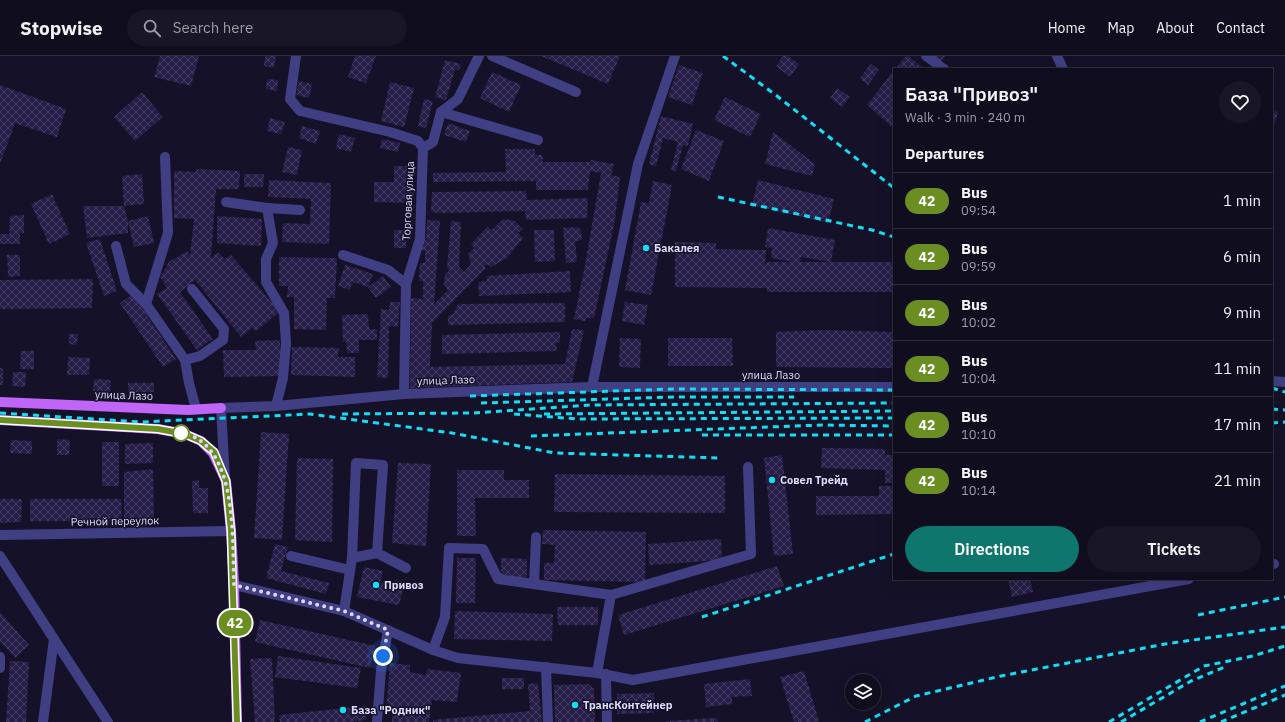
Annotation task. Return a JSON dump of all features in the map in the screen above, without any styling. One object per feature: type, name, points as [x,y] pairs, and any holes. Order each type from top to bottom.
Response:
[{"type":"main road","name":"улица Лазо","points":[[0,402],[196,409],[221,408]]},
{"type":"main road","points":[[0,420],[158,429],[185,434],[201,441],[214,452],[226,481],[231,531],[234,585],[237,722]]},
{"type":"street","name":"Торговая улица","points":[[296,56],[290,99],[300,111],[390,132],[418,141],[423,148],[420,239],[406,284],[404,394]]},
{"type":"street","points":[[423,148],[433,142],[441,112],[458,99],[479,56]]},
{"type":"street","points":[[492,56],[576,92]]},
{"type":"street","points":[[592,387],[638,164],[675,56]]},
{"type":"street","points":[[926,56],[943,68]]},
{"type":"street","points":[[1056,56],[1062,68]]},
{"type":"street","points":[[441,112],[538,140]]},
{"type":"street","points":[[146,304],[168,233],[165,157]]},
{"type":"street","points":[[226,202],[267,208],[300,210]]},
{"type":"street","points":[[267,208],[273,243],[266,259],[266,282],[284,313],[286,343],[283,378],[276,406]]},
{"type":"street","points":[[116,246],[126,284],[146,304],[185,360],[188,383],[196,409]]},
{"type":"street","points":[[343,255],[388,270],[406,284]]},
{"type":"street","points":[[185,360],[200,356],[223,340],[224,330],[192,289]]},
{"type":"street","points":[[1273,381],[1285,382]]},
{"type":"street","name":"улица Лазо","points":[[221,408],[276,406],[404,394],[592,387],[893,387]]},
{"type":"street","points":[[221,408],[226,481]]},
{"type":"street","points":[[344,611],[352,558],[356,463],[383,465],[377,553]]},
{"type":"street","points":[[433,650],[445,616],[449,548],[483,549],[498,580],[611,595],[751,554],[748,467]]},
{"type":"street","name":"Речной переулок","points":[[0,535],[231,531]]},
{"type":"street","points":[[534,584],[536,537]]},
{"type":"street","points":[[352,558],[377,553],[406,568]]},
{"type":"street","points":[[0,556],[108,722]]},
{"type":"street","points":[[291,556],[350,570]]},
{"type":"street","points":[[234,585],[344,611],[433,650],[458,658],[601,673],[633,680],[1184,580]]},
{"type":"street","points":[[608,722],[601,673],[611,595]]},
{"type":"street","points":[[377,722],[381,670],[388,630]]},
{"type":"street","points":[[43,722],[54,639]]},
{"type":"street","points":[[0,657],[0,668]]},
{"type":"street","points":[[546,667],[548,722]]},
{"type":"building","points":[[160,56],[199,56],[191,86],[154,77]]},
{"type":"building","points":[[265,56],[276,56],[274,68],[264,66]]},
{"type":"building","points":[[355,56],[376,56],[366,83],[348,77]]},
{"type":"building","points":[[541,56],[620,56],[608,84]]},
{"type":"building","points":[[783,56],[788,56],[799,64],[790,77],[776,66]]},
{"type":"building","points":[[906,56],[922,67],[921,68],[896,68]]},
{"type":"building","points":[[930,56],[944,56],[945,57],[939,64]]},
{"type":"building","points":[[445,60],[461,64],[459,70],[455,69],[446,100],[435,97]]},
{"type":"building","points":[[871,64],[879,70],[868,85],[860,78]]},
{"type":"building","points":[[679,65],[703,73],[692,105],[668,97]]},
{"type":"building","points":[[893,71],[893,123],[891,126],[867,105]]},
{"type":"building","points":[[492,72],[521,85],[509,112],[480,98]]},
{"type":"building","points":[[267,79],[278,80],[277,91],[266,89]]},
{"type":"building","points":[[299,81],[312,84],[309,98],[296,95]]},
{"type":"building","points":[[390,82],[414,88],[404,127],[381,121]]},
{"type":"building","points":[[0,85],[66,109],[57,137],[15,123],[0,164]]},
{"type":"building","points":[[837,88],[850,97],[842,107],[830,98]]},
{"type":"building","points":[[142,92],[163,117],[135,141],[114,117]]},
{"type":"building","points":[[725,97],[761,114],[750,137],[714,120]]},
{"type":"building","points":[[424,99],[433,101],[426,128],[418,126]]},
{"type":"building","points":[[1273,110],[1278,112],[1273,127]]},
{"type":"building","points":[[661,116],[693,124],[688,146],[683,145],[676,171],[671,170],[678,142],[663,138],[656,166],[649,164]]},
{"type":"building","points":[[270,118],[285,122],[281,134],[267,131]]},
{"type":"building","points":[[448,123],[470,131],[466,142],[444,135]]},
{"type":"building","points":[[302,126],[320,131],[316,144],[299,138]]},
{"type":"building","points":[[696,130],[724,141],[709,181],[681,169]]},
{"type":"building","points":[[773,132],[815,164],[812,176],[765,164]]},
{"type":"building","points":[[339,134],[355,138],[351,152],[336,148]]},
{"type":"building","points":[[382,139],[400,143],[398,152],[380,148]]},
{"type":"building","points":[[288,147],[302,150],[297,175],[282,172]]},
{"type":"building","points":[[505,149],[535,149],[535,155],[543,155],[543,162],[590,162],[590,166],[591,160],[614,164],[611,175],[620,177],[615,220],[594,318],[586,318],[585,321],[574,319],[601,173],[590,171],[588,190],[536,190],[536,181],[433,182],[433,173],[506,172]]},
{"type":"building","points":[[394,166],[414,166],[414,196],[405,196],[405,203],[374,202],[374,182],[394,182]]},
{"type":"building","points":[[196,169],[240,171],[239,189],[216,189],[211,258],[218,252],[225,259],[231,255],[280,312],[256,331],[252,328],[241,337],[195,280],[180,292],[213,339],[197,350],[157,294],[167,288],[160,277],[169,262],[187,251],[190,255],[194,219],[174,218],[174,171],[196,172]]},
{"type":"building","points":[[142,174],[144,204],[124,206],[122,176]]},
{"type":"building","points":[[244,174],[264,174],[263,187],[244,187]]},
{"type":"building","points":[[269,180],[331,183],[329,244],[282,242],[283,223],[310,224],[311,199],[268,197]]},
{"type":"building","points":[[758,180],[834,199],[828,223],[752,205]]},
{"type":"building","name":"Бакалея","points":[[653,181],[672,185],[651,295],[625,290],[641,202],[649,203]]},
{"type":"building","points":[[526,191],[527,200],[588,198],[587,218],[526,220],[525,211],[431,212],[432,192]]},
{"type":"building","points":[[52,194],[70,234],[49,244],[31,204]]},
{"type":"building","points":[[83,206],[124,206],[128,221],[128,233],[87,238]]},
{"type":"building","points":[[24,215],[24,233],[20,234],[20,244],[0,244],[0,234],[9,234],[10,216]]},
{"type":"building","points":[[148,216],[154,243],[134,247],[128,221]]},
{"type":"building","points":[[217,216],[262,219],[261,246],[217,243]]},
{"type":"building","points":[[503,219],[515,221],[523,229],[518,233],[523,238],[507,258],[491,267],[487,264],[484,267],[486,268],[432,323],[430,367],[565,364],[572,329],[584,330],[572,382],[410,388],[411,298],[423,299],[423,281],[419,281],[420,263],[425,263],[425,251],[421,250],[423,239],[426,240],[427,220],[440,221],[434,304],[448,290],[444,285],[445,275],[449,271],[447,268],[451,221],[461,222],[459,267],[464,272],[471,264],[468,254],[474,248],[471,244],[488,226],[491,230]]},
{"type":"building","points":[[578,227],[581,230],[582,240],[575,241],[577,262],[566,263],[563,228]]},
{"type":"building","points":[[768,228],[835,240],[831,262],[801,257],[800,263],[771,258],[772,248],[765,247]]},
{"type":"building","points":[[394,230],[407,230],[406,248],[394,248]]},
{"type":"building","points":[[534,230],[554,230],[555,261],[535,262]]},
{"type":"building","points":[[100,239],[117,291],[104,296],[86,243]]},
{"type":"building","points":[[675,242],[716,243],[716,249],[766,250],[765,265],[767,262],[893,262],[893,292],[767,292],[767,288],[675,287]]},
{"type":"building","points":[[7,255],[20,255],[20,276],[8,277]]},
{"type":"building","points":[[279,257],[337,258],[335,298],[327,298],[326,330],[294,329],[294,297],[287,297],[288,286],[279,286]]},
{"type":"building","points":[[345,265],[373,274],[368,287],[353,282],[350,290],[338,286]]},
{"type":"building","points":[[570,271],[571,292],[479,296],[478,282],[487,281],[487,276]]},
{"type":"building","points":[[383,276],[391,287],[376,298],[368,287]]},
{"type":"building","points":[[93,279],[92,308],[0,309],[0,280]]},
{"type":"building","points":[[133,294],[176,359],[163,367],[120,303]]},
{"type":"building","points":[[390,302],[400,302],[398,327],[389,326],[388,378],[377,377],[381,309],[389,310]]},
{"type":"building","points":[[625,302],[648,305],[644,325],[622,321]]},
{"type":"building","points":[[565,303],[565,322],[448,325],[448,316],[453,314],[458,304]]},
{"type":"building","points":[[368,314],[369,329],[377,329],[377,340],[359,340],[359,353],[347,353],[346,341],[343,342],[342,315]]},
{"type":"building","points":[[822,330],[893,332],[893,368],[776,367],[776,332]]},
{"type":"building","points":[[560,332],[560,342],[556,343],[557,351],[442,354],[442,335]]},
{"type":"building","points":[[69,334],[78,334],[77,345],[69,344]]},
{"type":"building","points":[[620,338],[641,339],[640,368],[619,367]]},
{"type":"building","points":[[668,338],[732,338],[733,366],[668,366]]},
{"type":"building","points":[[280,340],[280,376],[224,377],[223,350],[256,350],[255,341]]},
{"type":"building","points":[[292,347],[339,348],[338,357],[355,357],[355,377],[291,375]]},
{"type":"building","points":[[21,351],[34,351],[34,369],[20,369]]},
{"type":"building","points":[[68,357],[90,358],[89,375],[67,375]]},
{"type":"building","points":[[0,368],[3,368],[3,385],[0,385]]},
{"type":"building","points":[[13,372],[26,372],[25,387],[12,386]]},
{"type":"building","points":[[94,379],[111,380],[110,392],[93,391]]},
{"type":"building","points":[[128,383],[154,383],[154,392],[128,392]]},
{"type":"building","points":[[261,432],[289,434],[282,540],[254,538]]},
{"type":"building","points":[[57,439],[70,440],[69,455],[57,455]]},
{"type":"building","points":[[11,440],[32,441],[32,454],[10,453]]},
{"type":"building","points":[[102,442],[119,442],[119,486],[102,486]]},
{"type":"building","points":[[153,443],[153,463],[125,464],[125,444]]},
{"type":"building","points":[[822,448],[885,449],[885,455],[893,455],[893,483],[885,483],[885,470],[821,468]]},
{"type":"building","points":[[782,455],[793,554],[774,556],[764,458]]},
{"type":"building","points":[[297,458],[333,459],[332,542],[295,540]]},
{"type":"building","points":[[398,463],[431,464],[426,546],[392,543]]},
{"type":"building","points":[[153,469],[154,520],[124,520],[124,472]]},
{"type":"building","points":[[457,470],[504,470],[504,480],[529,480],[529,498],[475,498],[476,536],[457,536]]},
{"type":"building","points":[[555,474],[725,476],[725,513],[554,512]]},
{"type":"building","points":[[199,480],[199,488],[208,488],[208,513],[193,513],[192,481]]},
{"type":"building","points":[[879,486],[893,486],[893,514],[816,515],[816,496],[879,496]]},
{"type":"building","points":[[0,499],[22,499],[21,522],[0,523]]},
{"type":"building","points":[[30,499],[121,499],[122,521],[30,521]]},
{"type":"building","points":[[543,530],[646,532],[645,582],[544,580],[544,563],[554,563],[555,545],[542,544]]},
{"type":"building","points":[[721,539],[722,560],[649,565],[648,544]]},
{"type":"building","points":[[275,544],[288,547],[281,571],[329,583],[326,594],[266,578]]},
{"type":"building","points":[[457,558],[476,558],[475,603],[456,603]]},
{"type":"building","points":[[501,558],[527,559],[527,577],[501,577]]},
{"type":"building","points":[[777,566],[784,586],[624,635],[618,615]]},
{"type":"building","name":"Привоз","points":[[364,567],[383,571],[380,582],[404,587],[399,605],[357,597]]},
{"type":"building","points":[[1008,580],[1030,580],[1033,592],[1012,597]]},
{"type":"building","points":[[557,607],[598,607],[598,625],[558,625]]},
{"type":"building","points":[[455,611],[553,614],[552,641],[454,639]]},
{"type":"building","points":[[0,612],[29,645],[15,658],[0,641]]},
{"type":"building","points":[[260,620],[375,646],[370,668],[255,642]]},
{"type":"building","points":[[278,656],[361,668],[357,688],[275,677]]},
{"type":"building","points":[[272,658],[275,722],[255,722],[250,659]]},
{"type":"building","points":[[10,661],[29,662],[26,722],[6,722]]},
{"type":"building","points":[[390,663],[410,665],[410,672],[426,675],[427,669],[461,673],[457,702],[432,700],[429,722],[392,722],[392,713],[386,712]]},
{"type":"building","points":[[804,671],[819,721],[794,722],[780,677]]},
{"type":"building","points":[[502,678],[524,678],[524,689],[502,689]]},
{"type":"building","points":[[750,679],[752,696],[732,697],[732,704],[706,707],[704,684]]},
{"type":"building","points":[[538,683],[542,722],[433,722],[433,720],[530,711],[528,684]]},
{"type":"building","name":"ТрансКонтейнер","points":[[588,684],[594,689],[595,722],[555,722],[554,685]]},
{"type":"building","points":[[654,693],[654,713],[617,714],[617,694]]},
{"type":"building","name":"База \"Родник\"","points":[[365,706],[366,720],[350,722],[280,722],[279,715]]},
{"type":"building","points":[[717,718],[718,722],[666,722],[666,721]]},
{"type":"railway","points":[[723,56],[777,96],[893,187]]},
{"type":"railway","points":[[718,197],[872,230],[893,237]]},
{"type":"railway","points":[[1273,388],[1285,392]]},
{"type":"railway","points":[[470,396],[673,389],[893,390]]},
{"type":"railway","points":[[481,403],[673,397],[794,397]]},
{"type":"railway","points":[[342,414],[474,413],[590,405],[893,403]]},
{"type":"railway","points":[[1273,409],[1285,410]]},
{"type":"railway","points":[[544,414],[893,411]]},
{"type":"railway","points":[[0,413],[141,422],[310,414],[452,433],[555,453],[721,458]]},
{"type":"railway","points":[[514,414],[577,419],[893,418]]},
{"type":"railway","points":[[1273,423],[1285,422]]},
{"type":"railway","points":[[531,436],[822,425],[893,426]]},
{"type":"railway","points":[[702,435],[893,435]]},
{"type":"railway","points":[[702,617],[893,554]]},
{"type":"railway","points":[[1198,615],[1285,597]]},
{"type":"railway","points":[[865,722],[916,696],[1001,676],[1165,644],[1285,627]]},
{"type":"railway","points":[[1109,722],[1204,666],[1253,656],[1285,646]]},
{"type":"railway","points":[[1121,722],[1191,681],[1227,666]]},
{"type":"railway","points":[[1200,722],[1285,686]]},
{"type":"railway","points":[[1221,722],[1285,695]]},
{"type":"bus line","name":"42","points":[[0,420],[158,429],[185,434],[201,441],[214,452],[226,481],[231,531],[234,585],[237,722]]},
{"type":"place","name":"Бакалея","points":[[646,248]]},
{"type":"place","name":"Совел Трейд","points":[[772,480]]},
{"type":"place","name":"Привоз","points":[[376,585]]},
{"type":"place","name":"ТрансКонтейнер","points":[[575,705]]},
{"type":"place","name":"База \"Родник\"","points":[[343,710]]},
{"type":"route","points":[[181,433],[201,441],[214,452],[226,481],[234,585],[344,611],[388,630],[383,656]]}]
